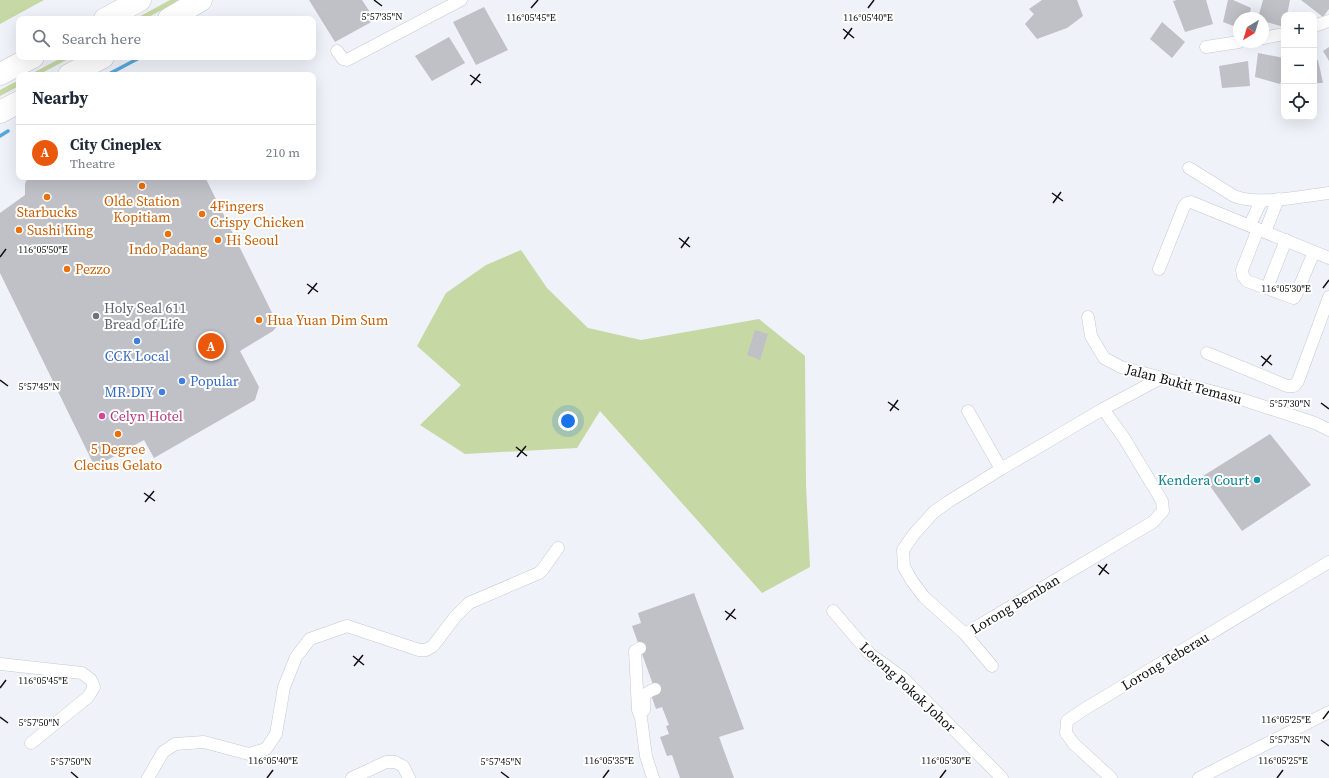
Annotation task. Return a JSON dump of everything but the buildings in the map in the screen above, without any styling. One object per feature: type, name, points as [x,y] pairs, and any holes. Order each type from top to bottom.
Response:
[{"type":"highway","points":[[111,16],[140,0]]},
{"type":"highway","points":[[174,16],[201,0]]},
{"type":"highway","points":[[0,74],[27,60]]},
{"type":"highway","points":[[75,72],[97,60]]},
{"type":"highway","points":[[0,112],[16,104]]},
{"type":"street","points":[[336,51],[343,59],[347,60],[461,0]]},
{"type":"street","points":[[1317,25],[1329,21]]},
{"type":"street","points":[[1269,37],[1281,35]]},
{"type":"street","points":[[1206,47],[1233,43]]},
{"type":"street","points":[[1189,168],[1234,196],[1242,199],[1261,201],[1329,193]]},
{"type":"street","points":[[1258,228],[1278,199]]},
{"type":"street","points":[[1261,201],[1258,228],[1242,273],[1247,281],[1294,298],[1314,252]]},
{"type":"street","points":[[1159,269],[1184,206],[1191,202],[1329,258]]},
{"type":"street","points":[[1267,288],[1286,240]]},
{"type":"street","points":[[1207,353],[1287,386],[1294,386],[1298,381],[1329,297]]},
{"type":"street","name":"Jalan Bukit Temasu","points":[[1088,317],[1091,336],[1104,358],[1121,367],[1244,400],[1315,423],[1329,430]]},
{"type":"street","name":"Lorong Bemban","points":[[1103,409],[1124,438],[1162,501],[1163,511],[1153,522],[965,634],[924,597],[904,567],[903,550],[914,534],[934,512],[1001,469],[1103,409],[1161,378]]},
{"type":"street","points":[[968,411],[1001,469]]},
{"type":"street","points":[[148,778],[163,752],[175,744],[204,742],[249,754],[266,749],[276,734],[284,687],[296,657],[310,639],[347,626],[419,650],[426,650],[433,646],[455,616],[469,603],[539,573],[558,548]]},
{"type":"street","name":"Lorong Teberau","points":[[1111,778],[1074,744],[1066,733],[1067,721],[1329,562]]},
{"type":"street","name":"Lorong Pokok Johor","points":[[833,611],[870,654],[903,678],[1002,778]]},
{"type":"street","points":[[965,634],[992,666]]},
{"type":"street","points":[[640,648],[635,651],[638,710],[641,718],[646,756],[653,778]]},
{"type":"street","points":[[0,664],[82,673],[91,680],[94,687],[88,697],[31,743]]},
{"type":"street","points":[[641,718],[643,713],[644,695],[655,689]]},
{"type":"street","points":[[1199,778],[1329,712]]},
{"type":"street","points":[[352,778],[386,762],[395,762],[403,766],[409,778]]},
{"type":"green space","points":[[0,0],[44,0],[0,24]]},
{"type":"green space","points":[[170,0],[180,0],[151,16],[141,16]]},
{"type":"green space","points":[[57,60],[66,60],[44,72],[35,72]]},
{"type":"green space","points":[[16,82],[16,88],[0,96],[0,90]]},
{"type":"green space","points":[[521,250],[547,288],[588,328],[641,340],[759,319],[805,356],[806,485],[810,567],[762,593],[600,411],[577,448],[465,454],[420,425],[461,385],[417,346],[446,293],[486,265]]},
{"type":"waterway","points":[[113,72],[135,60]]},
{"type":"waterway","points":[[0,136],[8,131]]},
{"type":"place","name":"Olde Station Kopitiam","points":[[142,186]]},
{"type":"place","name":"Starbucks","points":[[47,197]]},
{"type":"place","name":"4Fingers Crispy Chicken","points":[[202,214]]},
{"type":"place","name":"Sushi King","points":[[19,230]]},
{"type":"place","name":"Indo Padang","points":[[168,234]]},
{"type":"place","name":"Hi Seoul","points":[[218,240]]},
{"type":"place","name":"Pezzo","points":[[67,269]]},
{"type":"place","name":"Holy Seal 611 Bread of Life","points":[[96,316]]},
{"type":"place","name":"Hua Yuan Dim Sum","points":[[259,320]]},
{"type":"place","name":"CCK Local","points":[[137,341]]},
{"type":"place","name":"City Cineplex","points":[[211,346]]},
{"type":"place","name":"Popular","points":[[182,381]]},
{"type":"place","name":"MR.DIY","points":[[162,392]]},
{"type":"place","name":"Celyn Hotel","points":[[102,416]]},
{"type":"place","name":"5 Degree Clecius Gelato","points":[[118,434]]},
{"type":"place","name":"Kendera Court","points":[[1257,480]]}]
